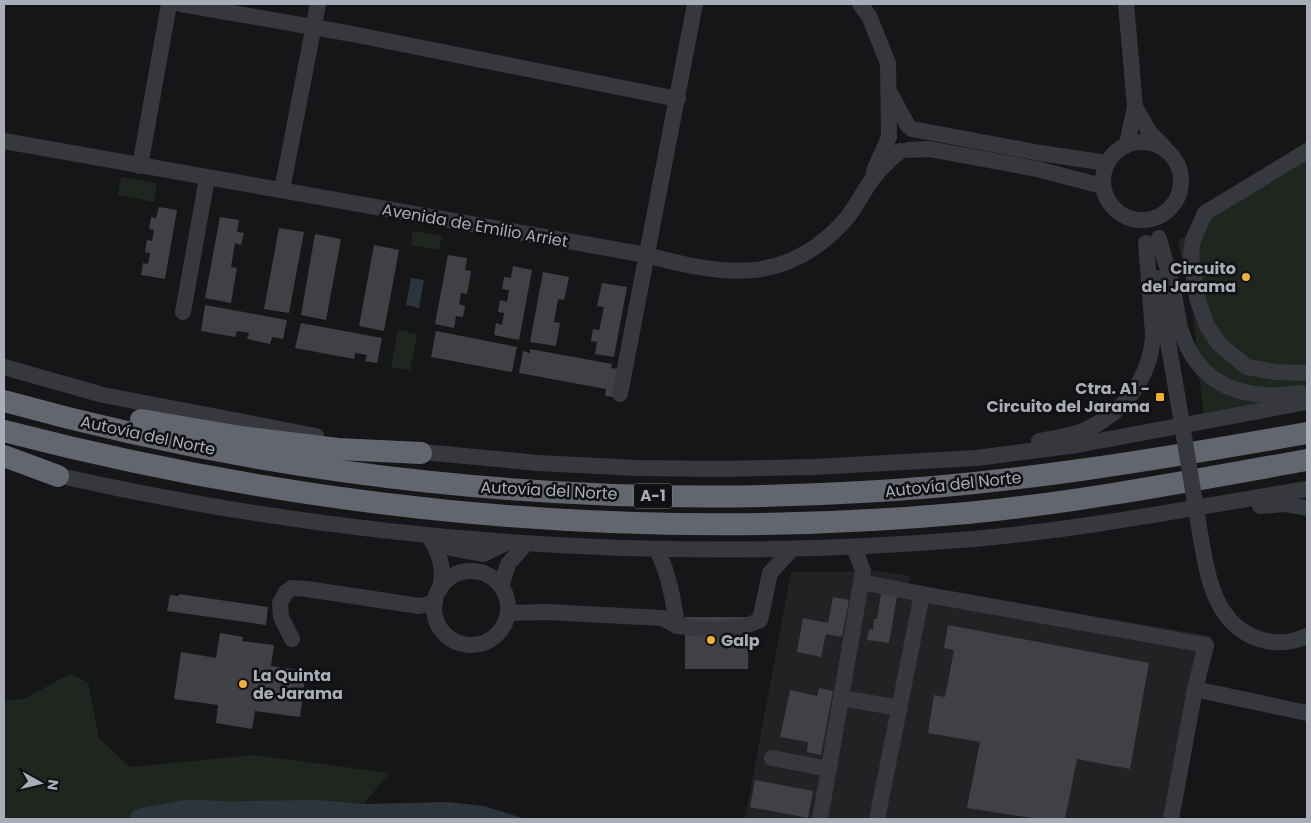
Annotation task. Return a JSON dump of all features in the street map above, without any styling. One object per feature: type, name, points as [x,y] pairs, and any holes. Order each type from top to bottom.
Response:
[{"type":"highway","points":[[4,387],[57,402],[139,420],[241,437],[338,449],[420,453]]},
{"type":"highway","name":"Autovía del Norte","points":[[4,401],[160,439],[258,458],[399,478],[542,492],[657,496],[861,492],[946,485],[1085,470],[1307,432]]},
{"type":"highway","name":"Autovía del Norte","points":[[4,431],[121,460],[325,498],[448,512],[640,524],[809,522],[968,512],[1122,493],[1307,460]]},
{"type":"highway","points":[[4,456],[58,476]]},
{"type":"street","points":[[140,166],[169,4]]},
{"type":"street","points":[[181,4],[678,99]]},
{"type":"street","points":[[282,190],[318,4]]},
{"type":"street","points":[[620,394],[695,4]]},
{"type":"street","points":[[860,4],[869,16],[888,63],[889,137],[892,145],[904,150],[938,151],[1037,169],[1102,186]]},
{"type":"street","points":[[1126,4],[1135,107],[1127,144]]},
{"type":"street","points":[[889,91],[910,128],[915,141],[904,150]]},
{"type":"street","points":[[906,462],[994,449],[1084,430],[1106,418],[1128,399],[1147,369],[1152,349],[1152,240],[1163,214],[1178,197],[1181,186],[1178,165],[1150,133],[1135,107]]},
{"type":"street","points":[[870,182],[877,160],[896,126],[1040,153],[1107,163]]},
{"type":"street","name":"Avenida de Emilio Arriet","points":[[4,141],[646,255],[686,266],[738,271],[769,270],[799,258],[826,239],[847,218],[870,182],[885,163],[904,150]]},
{"type":"street","points":[[1163,214],[1152,220],[1139,221],[1126,217],[1114,210],[1106,199],[1102,186],[1107,163],[1119,149],[1127,144],[1153,143],[1165,149]]},
{"type":"street","points":[[1307,151],[1205,213],[1193,240],[1191,254],[1198,298],[1207,326],[1219,344],[1247,367],[1275,372],[1307,373]]},
{"type":"street","points":[[183,312],[207,178]]},
{"type":"street","points":[[1139,221],[1152,240],[1189,351],[1207,375],[1225,386],[1245,394],[1272,397],[1307,392]]},
{"type":"street","points":[[1152,240],[1207,574],[1215,598],[1225,616],[1250,636],[1266,641],[1280,642],[1307,636]]},
{"type":"street","points":[[4,367],[102,395],[293,432],[420,453],[538,463],[721,470],[976,458],[1077,445],[1307,402]]},
{"type":"street","points":[[4,463],[58,476],[240,511],[431,541],[657,550],[854,547],[976,539],[1069,527],[1307,489]]},
{"type":"street","points":[[1069,527],[1111,529],[1285,504],[1307,508]]},
{"type":"street","points":[[292,638],[291,632],[281,617],[280,602],[286,592],[292,588],[308,588],[419,606],[438,596],[449,578],[462,572],[476,571],[490,576],[501,586],[507,599],[508,613],[503,626],[494,638],[479,644],[466,645],[452,640],[434,618],[438,596],[443,574],[442,562],[431,541]]},
{"type":"street","points":[[501,586],[508,564],[525,545]]},
{"type":"street","points":[[820,819],[863,571],[854,547]]},
{"type":"street","points":[[508,613],[547,612],[662,618],[677,626],[703,630],[732,630],[760,620],[770,573],[792,549]]},
{"type":"street","points":[[657,550],[666,568],[672,588],[677,626]]},
{"type":"street","points":[[861,582],[1206,645],[1195,689],[1171,819]]},
{"type":"street","points":[[878,819],[922,594]]},
{"type":"street","points":[[1195,689],[1307,713]]},
{"type":"street","points":[[841,698],[900,708]]},
{"type":"street","points":[[772,758],[829,769]]},
{"type":"shaded area","name":"Circuito del Jarama","points":[[1307,148],[1307,397],[1203,413],[1193,313],[1178,241]]},
{"type":"shaded area","points":[[121,177],[157,183],[154,202],[118,195]]},
{"type":"shaded area","points":[[413,231],[442,236],[439,250],[411,245]]},
{"type":"shaded area","points":[[411,278],[424,280],[419,308],[406,305]]},
{"type":"shaded area","points":[[398,330],[417,334],[410,370],[391,367]]},
{"type":"shaded area","points":[[880,571],[911,576],[909,584],[1211,636],[1176,819],[745,819],[791,572]]},
{"type":"shaded area","points":[[70,674],[88,682],[99,738],[130,767],[254,755],[389,773],[364,804],[320,800],[226,810],[221,819],[4,819],[4,700],[24,699]]},
{"type":"shaded area","points":[[320,800],[364,804],[448,802],[484,806],[525,819],[221,819],[226,810],[240,801]]},
{"type":"building","points":[[159,207],[177,210],[165,279],[141,275],[143,263],[148,264],[150,253],[145,252],[147,240],[152,241],[154,230],[149,229],[151,217],[156,218]]},
{"type":"building","points":[[220,217],[239,220],[237,232],[244,233],[241,245],[235,243],[231,267],[237,268],[231,303],[205,298]]},
{"type":"building","points":[[279,228],[304,232],[289,313],[264,309]]},
{"type":"building","points":[[315,234],[341,239],[326,320],[301,315]]},
{"type":"building","points":[[374,245],[399,250],[384,331],[359,326]]},
{"type":"building","points":[[448,255],[467,258],[465,270],[471,271],[467,294],[461,293],[459,304],[465,306],[463,317],[456,316],[454,328],[435,324]]},
{"type":"building","points":[[513,266],[532,270],[519,340],[494,335],[496,323],[502,325],[504,313],[498,312],[500,300],[507,302],[509,290],[502,289],[504,277],[511,278]]},
{"type":"building","points":[[543,272],[569,277],[564,300],[558,299],[554,322],[560,323],[556,346],[530,342]]},
{"type":"building","points":[[602,283],[627,287],[614,357],[595,354],[597,342],[591,341],[593,329],[599,330],[604,307],[597,306]]},
{"type":"building","points":[[205,305],[287,320],[283,339],[272,337],[270,344],[247,339],[249,333],[237,331],[235,337],[201,331]]},
{"type":"building","points":[[301,323],[382,338],[377,363],[365,361],[367,355],[355,353],[354,359],[295,348]]},
{"type":"building","points":[[436,331],[517,347],[512,372],[431,357]]},
{"type":"building","points":[[530,349],[612,364],[611,368],[619,369],[613,397],[605,396],[606,389],[519,373],[523,351],[530,353]]},
{"type":"building","points":[[179,594],[268,607],[266,625],[167,611],[170,595],[179,596]]},
{"type":"building","points":[[881,594],[897,596],[889,643],[867,640],[869,629],[873,630],[874,619],[877,619]]},
{"type":"building","points":[[833,597],[849,600],[842,637],[826,634],[821,657],[797,652],[803,618],[828,623]]},
{"type":"building","points":[[685,617],[749,617],[748,669],[685,669]]},
{"type":"building","points":[[948,625],[1149,663],[1130,769],[1077,759],[1065,819],[1038,819],[967,808],[980,742],[928,733],[934,695],[945,697],[954,650],[944,648]]},
{"type":"building","points":[[220,633],[243,637],[242,641],[274,645],[271,666],[306,671],[300,717],[255,711],[252,729],[216,723],[218,705],[174,699],[181,652],[216,658]]},
{"type":"building","points":[[819,688],[833,691],[821,755],[807,752],[808,742],[780,737],[790,690],[817,696]]},
{"type":"building","points":[[755,780],[813,791],[808,818],[750,807]]},
{"type":"waterway","points":[[140,819],[187,810],[256,813]]},
{"type":"place","name":"Circuito del Jarama","points":[[1246,277]]},
{"type":"place","name":"Ctra. A1 - Circuito del Jarama","points":[[1160,397]]},
{"type":"place","name":"Galp","points":[[711,640]]},
{"type":"place","name":"La Quinta de Jarama","points":[[243,684]]}]
